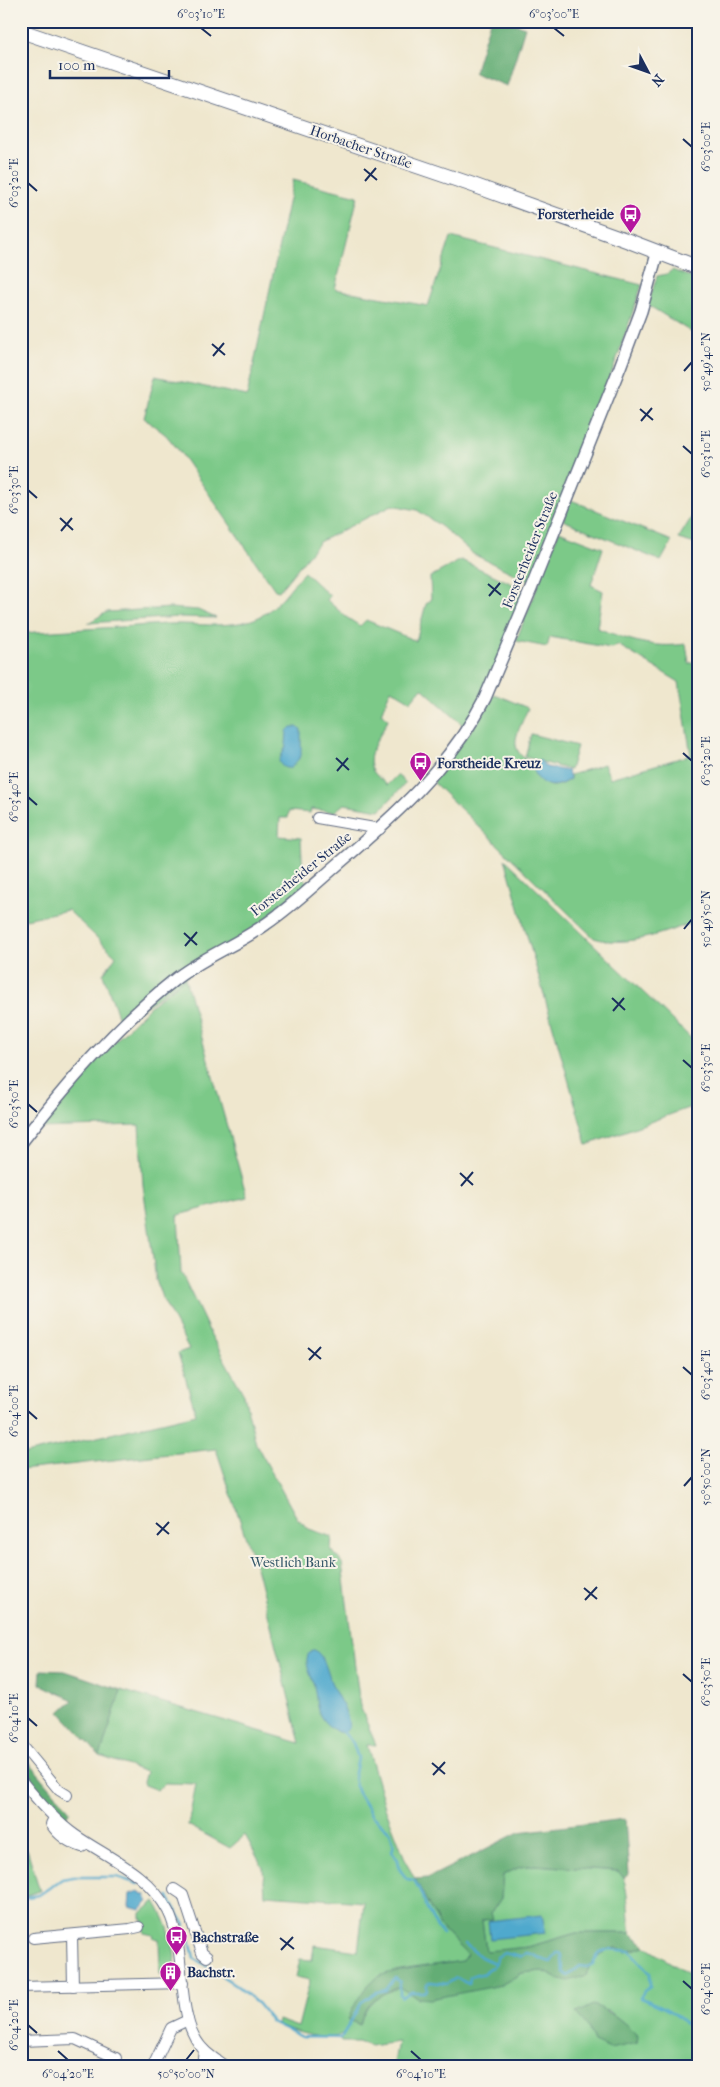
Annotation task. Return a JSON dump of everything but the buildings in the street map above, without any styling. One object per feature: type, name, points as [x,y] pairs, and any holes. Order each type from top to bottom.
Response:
[{"type":"main road","name":"Horbacher Straße","points":[[21,31],[473,185],[699,268]]},
{"type":"street","name":"Forsterheider Straße","points":[[21,1143],[59,1095],[115,1033],[174,980],[266,924],[380,829],[402,808],[466,731],[485,698],[531,589],[620,367],[641,311],[658,254]]},
{"type":"street","name":"Forsterheider Straße","points":[[317,818],[380,829]]},
{"type":"street","points":[[21,1744],[59,1790],[66,1795]]},
{"type":"street","points":[[21,1780],[54,1818],[51,1824],[55,1831],[77,1845],[88,1844],[130,1870],[151,1886],[207,1958]]},
{"type":"street","points":[[174,1889],[183,1895],[186,1930],[183,1983],[188,2020],[204,2050],[225,2066]]},
{"type":"street","points":[[33,1938],[140,1927]]},
{"type":"street","points":[[72,1935],[73,1986]]},
{"type":"street","points":[[21,1987],[183,1983]]},
{"type":"street","points":[[153,2066],[171,2028],[188,2020]]},
{"type":"street","points":[[21,2042],[75,2039],[116,2058]]},
{"type":"street","points":[[202,2066],[204,2050]]},
{"type":"green space","points":[[490,21],[506,21],[525,27],[507,86],[474,73]]},
{"type":"green space","points":[[293,180],[358,196],[335,289],[428,306],[451,237],[642,285],[614,367],[531,582],[473,554],[442,527],[417,510],[392,505],[319,542],[279,591],[275,590],[180,452],[166,435],[144,418],[155,376],[247,396]]},
{"type":"green space","points":[[672,270],[699,280],[699,337],[648,305],[657,276],[667,274]]},
{"type":"green space","points":[[571,500],[672,541],[661,561],[563,520]]},
{"type":"green space","points":[[693,515],[699,515],[699,545],[678,539]]},
{"type":"green space","points":[[559,531],[603,548],[591,585],[603,591],[597,628],[630,640],[651,644],[686,644],[689,663],[699,663],[699,921],[660,934],[633,940],[607,941],[594,938],[433,780],[481,717],[494,694],[528,708],[518,732],[516,746],[524,758],[534,764],[534,773],[550,786],[564,783],[570,779],[570,775],[604,764],[610,778],[691,755],[679,682],[618,645],[611,648],[550,637],[547,647],[516,641]]},
{"type":"green space","points":[[461,560],[519,587],[525,595],[488,686],[464,726],[422,688],[411,701],[391,689],[381,713],[388,719],[370,758],[374,773],[387,785],[397,775],[406,783],[380,810],[344,804],[334,812],[311,809],[310,813],[289,811],[288,818],[280,818],[279,836],[301,838],[303,878],[310,884],[289,902],[121,1024],[103,974],[116,956],[68,910],[21,920],[21,633],[167,624],[215,625],[239,623],[261,616],[267,612],[279,602],[304,572],[330,596],[327,600],[346,617],[360,626],[366,620],[416,641],[426,604],[431,600],[430,577]]},
{"type":"green space","points":[[170,608],[198,610],[216,618],[179,617],[88,623],[107,612]]},
{"type":"green space","points":[[531,734],[577,746],[570,770],[525,757]]},
{"type":"green space","points":[[505,859],[699,1046],[699,1104],[587,1145]]},
{"type":"green space","name":"Westlich Bank","points":[[185,978],[247,1197],[178,1215],[181,1272],[211,1335],[244,1395],[256,1444],[297,1518],[309,1529],[332,1537],[331,1549],[342,1563],[360,1706],[376,1745],[367,1745],[385,1807],[407,1864],[440,1926],[467,1954],[462,1961],[395,1971],[348,2019],[350,2020],[348,2025],[351,2021],[360,2025],[369,2004],[380,1996],[401,1987],[418,1998],[501,1985],[521,1973],[542,1971],[556,1978],[586,1975],[590,1965],[608,1948],[617,1947],[626,1952],[645,1946],[699,1981],[699,2066],[393,2066],[398,2042],[370,2046],[358,2042],[342,2042],[341,2039],[344,2032],[339,2036],[331,2037],[312,2036],[277,2024],[278,2020],[298,2027],[310,1980],[296,1977],[300,1959],[312,1960],[314,1945],[358,1951],[364,1902],[265,1895],[263,1868],[245,1835],[230,1848],[188,1825],[196,1784],[165,1783],[157,1790],[144,1785],[146,1772],[100,1756],[121,1690],[300,1743],[258,1574],[216,1449],[21,1470],[21,1455],[196,1414],[178,1353],[189,1349],[162,1298],[156,1280],[143,1185],[139,1125],[39,1128],[89,1067],[150,1006]],"holes":[[[608,2010],[638,2035],[594,2042],[588,2027]]]},
{"type":"green space","points":[[41,1670],[65,1671],[121,1690],[100,1756],[60,1712],[73,1700],[40,1684]]},
{"type":"green space","points":[[21,1753],[70,1811],[64,1820],[25,1779],[28,1773],[21,1766]]},
{"type":"green space","points":[[625,1819],[629,1874],[624,1878],[618,1871],[535,1865],[520,1867],[503,1875],[501,1898],[491,1913],[493,1919],[482,1920],[486,1951],[528,1947],[576,1933],[631,1933],[645,1946],[626,1952],[617,1947],[608,1948],[590,1965],[586,1975],[569,1981],[556,1978],[542,1971],[522,1973],[501,1985],[430,1999],[418,1998],[400,1987],[379,1996],[369,2004],[360,2025],[348,2019],[365,1989],[380,1976],[408,1969],[462,1961],[467,1954],[440,1926],[415,1879],[428,1878],[519,1832]]},
{"type":"green space","points":[[27,1849],[40,1891],[21,1897],[21,1850]]},
{"type":"green space","points":[[535,1865],[618,1871],[625,1882],[631,1933],[576,1933],[528,1947],[486,1952],[482,1920],[492,1919],[491,1913],[501,1898],[503,1875],[520,1867]]},
{"type":"green space","points":[[155,1901],[164,1917],[170,1934],[174,1952],[175,1973],[160,1975],[159,1939],[144,1933],[141,1913]]},
{"type":"green space","points":[[593,2005],[617,2017],[628,2026],[638,2036],[637,2043],[610,2049],[594,2042],[588,2027],[576,2013]]},
{"type":"water","points":[[291,727],[297,727],[301,730],[301,756],[291,768],[285,768],[279,761],[286,746],[287,731]]},
{"type":"water","points":[[540,760],[546,767],[568,771],[570,779],[554,785],[541,782],[534,773],[534,764]]},
{"type":"water","points":[[312,1650],[319,1654],[324,1662],[332,1685],[345,1711],[349,1722],[349,1728],[346,1731],[336,1731],[320,1715],[307,1662],[307,1658]]},
{"type":"water","points":[[138,1891],[146,1895],[148,1901],[141,1910],[129,1907],[130,1894]]},
{"type":"water","points":[[542,1915],[546,1933],[490,1939],[488,1921]]},
{"type":"waterway","points":[[344,1733],[353,1743],[358,1758],[354,1778],[357,1791],[372,1816],[390,1832],[394,1844],[392,1851],[398,1860],[400,1870],[407,1879],[414,1880],[433,1922],[443,1934]]},
{"type":"waterway","points":[[21,1898],[39,1895],[62,1879],[73,1877],[117,1877],[138,1884]]},
{"type":"waterway","points":[[168,1897],[185,1925]]},
{"type":"waterway","points":[[189,1935],[194,1958],[236,1985],[258,2004],[272,2022],[302,2037],[341,2038],[362,2002],[376,1992],[386,1990],[395,1978],[400,1982],[400,1994],[402,1997],[411,1992],[424,1992],[427,1990],[427,1984],[431,1982],[447,1984],[456,1978],[469,1984],[470,1977],[476,1974],[482,1975],[493,1967],[497,1957],[504,1953],[520,1957],[526,1953],[551,1962],[557,1953],[560,1953],[562,1955],[563,1972],[568,1976],[580,1966],[587,1967],[593,1964],[600,1952],[609,1949],[630,1951],[650,1973],[650,1987],[644,1991],[640,1998],[675,2014],[691,2031],[699,2035]]},
{"type":"waterway","points":[[465,1944],[481,1957],[494,1963]]},
{"type":"place","name":"Forsterheide","points":[[630,233]]},
{"type":"place","name":"Forstheide Kreuz","points":[[421,782]]},
{"type":"place","name":"Bachstraße","points":[[176,1956]]},
{"type":"place","name":"Bachstr.","points":[[171,1991]]}]
